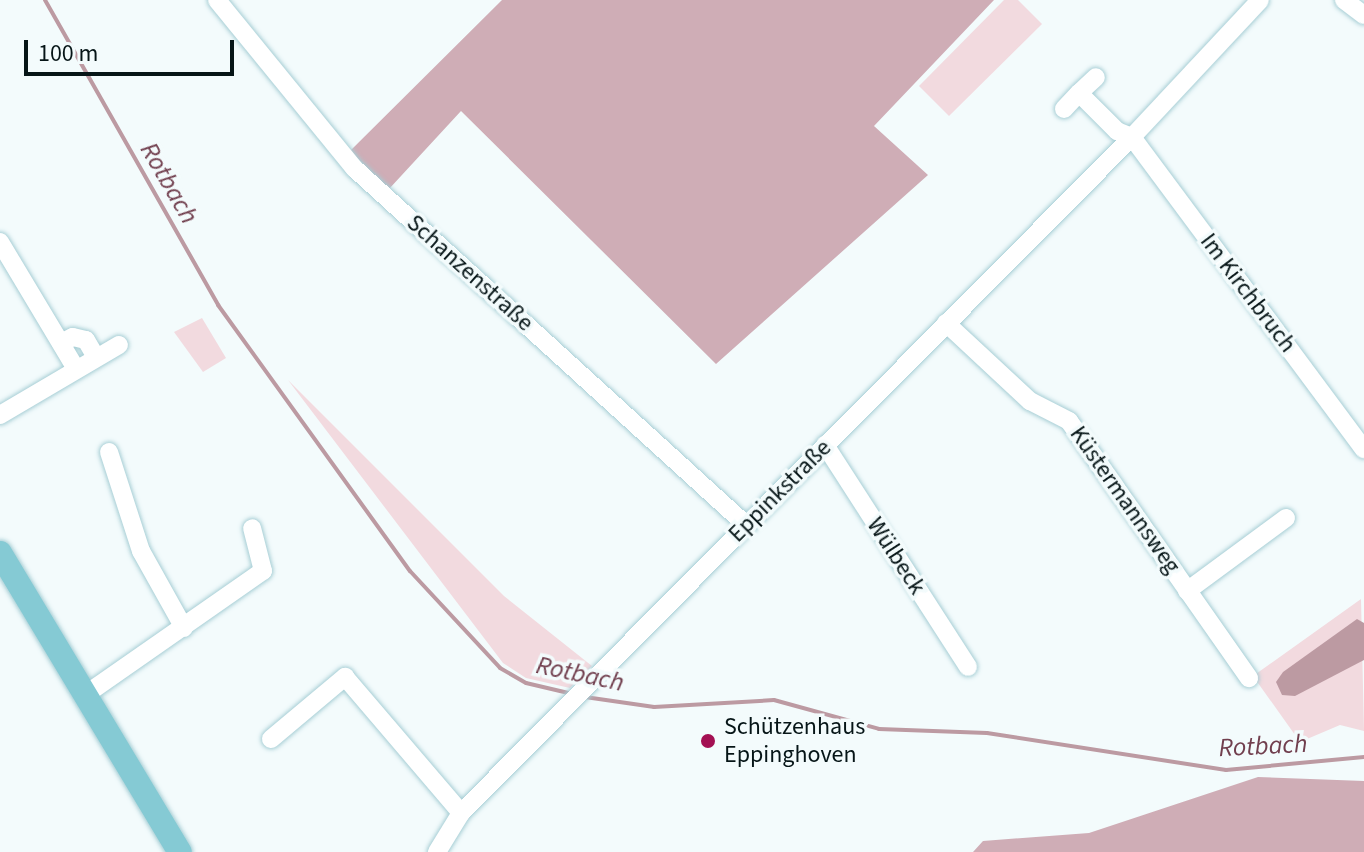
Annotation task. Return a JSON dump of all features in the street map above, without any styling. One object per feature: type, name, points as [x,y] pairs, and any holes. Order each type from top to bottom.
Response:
[{"type":"main road","points":[[0,553],[180,852]]},
{"type":"street","name":"Schanzenstraße","points":[[217,0],[337,151],[746,525]]},
{"type":"street","points":[[1344,0],[1364,15]]},
{"type":"street","name":"Eppinkstraße","points":[[437,852],[461,813],[1132,137],[1250,4]]},
{"type":"street","points":[[1064,109],[1096,77]]},
{"type":"street","points":[[1079,93],[1117,131],[1132,137]]},
{"type":"street","name":"Im Kirchbruch","points":[[1132,137],[1364,449]]},
{"type":"street","points":[[0,242],[76,369]]},
{"type":"street","name":"Küstermannsweg","points":[[946,323],[1030,401],[1069,421],[1174,564],[1187,591],[1249,678]]},
{"type":"street","points":[[61,343],[73,337],[86,340],[96,357]]},
{"type":"street","points":[[0,415],[119,345]]},
{"type":"street","name":"Wülbeck","points":[[825,445],[968,667]]},
{"type":"street","points":[[109,452],[141,551],[184,628]]},
{"type":"street","name":"Küstermannsweg","points":[[1187,591],[1286,518]]},
{"type":"street","points":[[85,695],[263,571],[252,528]]},
{"type":"street","points":[[271,739],[345,677],[461,813]]},
{"type":"shaded area","points":[[502,0],[994,0],[874,126],[928,175],[716,364],[461,111],[389,189],[350,151]]},
{"type":"shaded area","points":[[1004,0],[1018,0],[1042,24],[949,116],[919,86]]},
{"type":"shaded area","points":[[202,318],[226,358],[203,372],[174,332]]},
{"type":"shaded area","points":[[288,380],[504,596],[592,666],[570,688],[526,678],[503,663]]},
{"type":"shaded area","points":[[1361,599],[1364,731],[1340,725],[1300,742],[1253,676]]},
{"type":"shaded area","points":[[1357,619],[1364,623],[1364,660],[1295,696],[1282,695],[1276,682],[1283,672]]},
{"type":"shaded area","points":[[1258,777],[1364,781],[1364,852],[973,852],[983,841],[1089,833]]},
{"type":"waterway","name":"Rotbach","points":[[45,0],[218,305],[410,571],[500,668],[526,683],[573,694]]},
{"type":"waterway","name":"Rotbach","points":[[585,697],[654,707],[774,700],[879,729],[987,733],[1226,770],[1364,757]]},
{"type":"place","name":"Schützenhaus Eppinghoven","points":[[708,741]]}]
